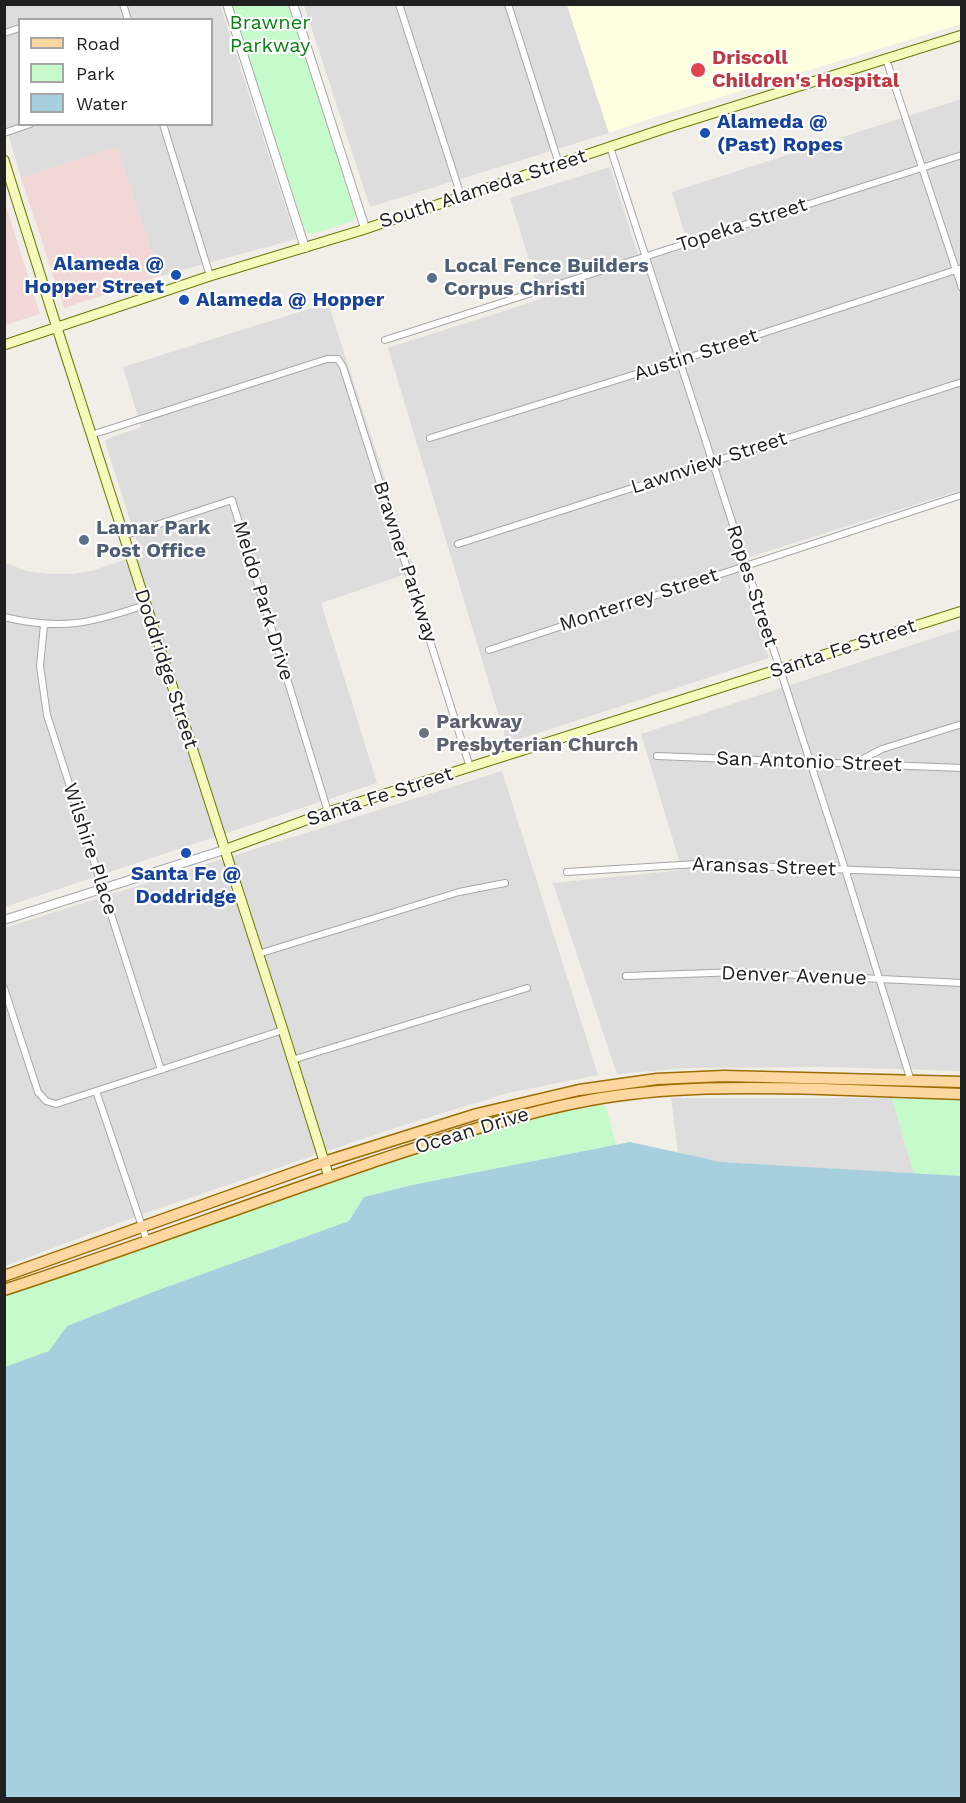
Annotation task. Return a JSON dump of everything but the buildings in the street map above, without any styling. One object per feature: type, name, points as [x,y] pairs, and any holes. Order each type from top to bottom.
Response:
[{"type":"main road","name":"South Alameda Street","points":[[4,345],[681,123],[962,35]]},
{"type":"main road","name":"Doddridge Street","points":[[4,160],[329,1177]]},
{"type":"main road","name":"Santa Fe Street","points":[[224,850],[328,812],[962,611]]},
{"type":"main road","name":"Ocean Drive","points":[[4,1276],[324,1162],[477,1114],[543,1104],[591,1100],[724,1076],[769,1082],[910,1080],[962,1082]]},
{"type":"main road","points":[[724,1076],[724,1088]]},
{"type":"main road","name":"Ocean Drive","points":[[684,1083],[724,1088],[769,1082]]},
{"type":"main road","name":"Ocean Drive","points":[[810,1083],[962,1094]]},
{"type":"main road","name":"Ocean Drive","points":[[4,1290],[543,1104]]},
{"type":"main road","points":[[77,1250],[82,1263]]},
{"type":"main road","points":[[22,1270],[26,1283]]},
{"type":"street","points":[[227,4],[305,248]]},
{"type":"street","points":[[293,4],[365,228]]},
{"type":"street","points":[[399,4],[461,196]]},
{"type":"street","points":[[508,4],[559,164]]},
{"type":"street","points":[[886,59],[958,269],[962,288]]},
{"type":"street","points":[[4,133],[24,126]]},
{"type":"street","points":[[164,126],[210,276]]},
{"type":"street","name":"Ropes Street","points":[[610,147],[845,869],[910,1080],[917,1092]]},
{"type":"street","name":"Topeka Street","points":[[385,340],[962,155]]},
{"type":"street","name":"Austin Street","points":[[430,438],[681,360],[958,269]]},
{"type":"street","name":"Brawner Parkway","points":[[91,435],[327,359],[338,359],[344,367],[470,767]]},
{"type":"street","name":"Lawnview Street","points":[[458,544],[962,382]]},
{"type":"street","name":"Monterrey Street","points":[[489,650],[962,495]]},
{"type":"street","name":"Meldo Park Drive","points":[[123,536],[232,500],[328,812]]},
{"type":"street","points":[[4,617],[44,625],[76,625],[145,605]]},
{"type":"street","name":"Wilshire Place","points":[[44,625],[40,666],[47,716],[161,1070]]},
{"type":"street","points":[[854,763],[882,749],[962,724]]},
{"type":"street","name":"San Antonio Street","points":[[657,756],[962,768]]},
{"type":"street","name":"Santa Fe Street","points":[[4,920],[224,850]]},
{"type":"street","name":"Aransas Street","points":[[567,872],[697,864],[962,874]]},
{"type":"street","points":[[258,954],[459,892],[505,883]]},
{"type":"street","name":"Denver Avenue","points":[[626,976],[739,972],[962,983]]},
{"type":"street","points":[[4,988],[38,1092],[46,1101],[56,1104],[283,1030]]},
{"type":"street","points":[[292,1060],[527,988]]},
{"type":"street","points":[[96,1091],[147,1241]]},
{"type":"shaded area","name":"Driscoll Children's Hospital","points":[[961,4],[961,24],[609,133],[567,5]]},
{"type":"shaded area","points":[[4,5],[220,5],[296,239],[160,276],[117,147],[21,178],[5,123]]},
{"type":"shaded area","points":[[304,5],[567,5],[609,133],[370,207]]},
{"type":"shaded area","points":[[961,99],[961,490],[737,561],[769,658],[507,743],[388,348],[541,299],[510,198],[610,167],[640,261],[689,248],[672,192]]},
{"type":"shaded area","points":[[117,147],[160,276],[64,308],[21,178]]},
{"type":"shaded area","points":[[5,203],[40,314],[4,325]]},
{"type":"shaded area","points":[[328,303],[415,571],[321,603],[377,783],[5,907],[5,563],[27,571],[73,574],[95,570],[141,554],[105,442],[107,439],[141,427],[123,367]]},
{"type":"shaded area","points":[[961,629],[961,1071],[829,1067],[688,1068],[617,1074],[553,883],[682,870],[641,734]]},
{"type":"shaded area","points":[[502,771],[598,1075],[508,1093],[401,1126],[154,1210],[5,1266],[4,928]]},
{"type":"shaded area","points":[[671,1098],[892,1098],[914,1174],[721,1162],[678,1153]]},
{"type":"green space","name":"Brawner Parkway","points":[[232,5],[288,5],[355,214],[353,221],[312,234],[305,231]]},
{"type":"green space","points":[[892,1098],[961,1100],[961,1176],[914,1174]]},
{"type":"green space","points":[[599,1105],[606,1106],[616,1145],[412,1185],[364,1197],[349,1221],[153,1292],[67,1326],[49,1351],[5,1367],[4,1293],[505,1125]]},
{"type":"water","points":[[630,1142],[721,1162],[961,1176],[961,1798],[5,1798],[5,1367],[49,1351],[67,1326],[153,1292],[349,1221],[364,1197],[412,1185]]},
{"type":"place","name":"Driscoll Children's Hospital","points":[[698,70]]},
{"type":"place","name":"Alameda @ (Past) Ropes","points":[[705,133]]},
{"type":"place","name":"Alameda @ Hopper Street","points":[[176,275]]},
{"type":"place","name":"Local Fence Builders Corpus Christi","points":[[432,278]]},
{"type":"place","name":"Alameda @ Hopper","points":[[184,300]]},
{"type":"place","name":"Lamar Park Post Office","points":[[84,540]]},
{"type":"place","name":"Parkway Presbyterian Church","points":[[424,733]]},
{"type":"place","name":"Santa Fe @ Doddridge","points":[[186,853]]}]
